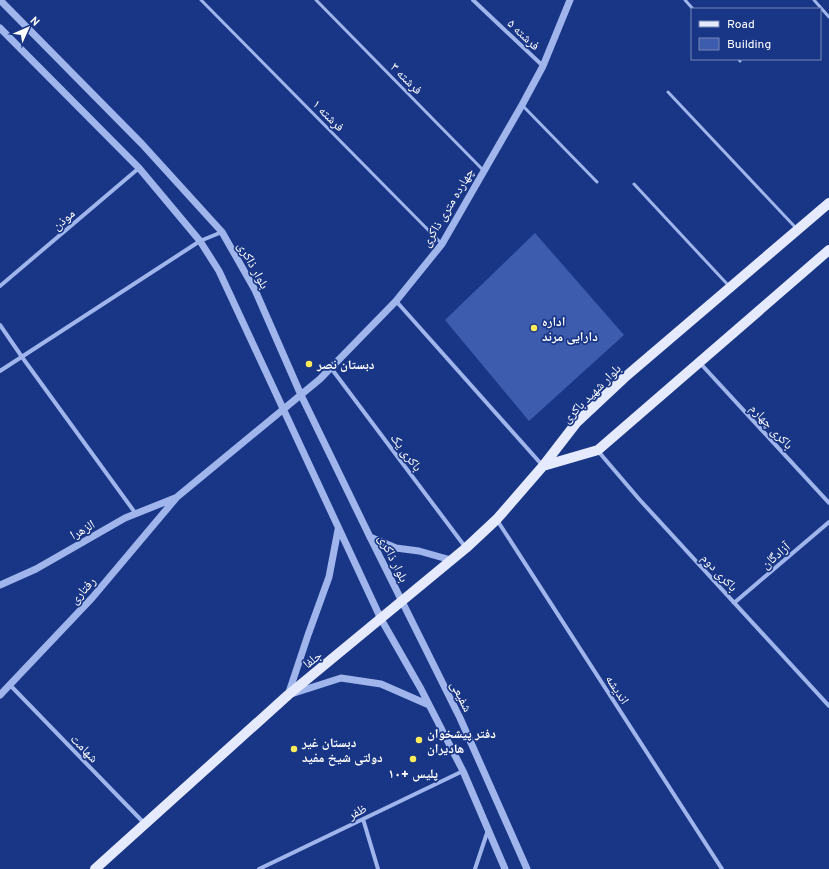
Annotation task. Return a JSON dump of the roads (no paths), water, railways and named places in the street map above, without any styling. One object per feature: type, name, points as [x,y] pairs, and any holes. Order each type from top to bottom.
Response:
[{"type":"main road","name":"بلوار شهید باکری","points":[[544,466],[582,418],[624,378],[829,203]]},
{"type":"main road","points":[[544,466],[598,450],[829,250]]},
{"type":"main road","name":"جلفا","points":[[95,869],[288,695],[466,548],[497,519],[544,466]]},
{"type":"street","name":"بلوار ذاکری","points":[[0,0],[142,144],[222,232],[255,290],[301,394],[402,600]]},
{"type":"street","name":"فرشته ۵","points":[[473,0],[543,66]]},
{"type":"street","name":"چهارده متری ذاکری","points":[[178,497],[320,379],[396,301],[442,244],[543,66],[570,0]]},
{"type":"street","points":[[0,28],[139,168],[200,241],[219,271],[338,530],[381,619],[429,705],[463,771],[505,869]]},
{"type":"street","name":"موذن","points":[[0,286],[139,168]]},
{"type":"street","points":[[0,371],[200,241],[222,232]]},
{"type":"street","points":[[396,301],[544,466]]},
{"type":"street","points":[[0,325],[136,514]]},
{"type":"street","name":"باکری چهارم","points":[[700,362],[829,503]]},
{"type":"street","name":"باکری یک","points":[[331,368],[466,548]]},
{"type":"street","name":"باکری دوم","points":[[598,450],[639,499],[829,706]]},
{"type":"street","name":"الزهرا","points":[[0,585],[36,569],[125,518],[178,497]]},
{"type":"street","name":"رفتاری","points":[[0,696],[92,598],[178,497]]},
{"type":"street","name":"اندیشه","points":[[497,519],[722,869]]},
{"type":"street","name":"آزادگان","points":[[734,603],[829,522]]},
{"type":"street","points":[[288,695],[329,578],[338,530]]},
{"type":"street","points":[[370,537],[396,548],[419,551],[451,560]]},
{"type":"street","name":"شفیعی","points":[[402,600],[460,718],[527,869]]},
{"type":"street","points":[[288,695],[341,678],[381,684],[429,705]]},
{"type":"street","name":"شهامت","points":[[10,685],[145,824]]},
{"type":"street","name":"ظفر","points":[[261,869],[463,771]]},
{"type":"street","points":[[363,819],[378,869]]},
{"type":"street","points":[[475,869],[488,830]]},
{"type":"lane","name":"فرشته ۱","points":[[201,0],[442,244]]},
{"type":"lane","name":"فرشته ۳","points":[[316,0],[483,170]]},
{"type":"lane","points":[[685,0],[693,8]]},
{"type":"lane","points":[[814,0],[829,17]]},
{"type":"lane","points":[[668,92],[797,230]]},
{"type":"lane","points":[[522,105],[597,182]]},
{"type":"lane","points":[[634,184],[730,287]]},
{"type":"place","name":"اداره دارایی مرند","points":[[534,328]]},
{"type":"place","name":"دبستان نصر","points":[[309,364]]},
{"type":"place","name":"دفتر پیشخوان هادیران","points":[[419,740]]},
{"type":"place","name":"دبستان غیر دولتی شیخ مفید","points":[[294,749]]},
{"type":"place","name":"پلیس +۱۰","points":[[413,759]]}]
